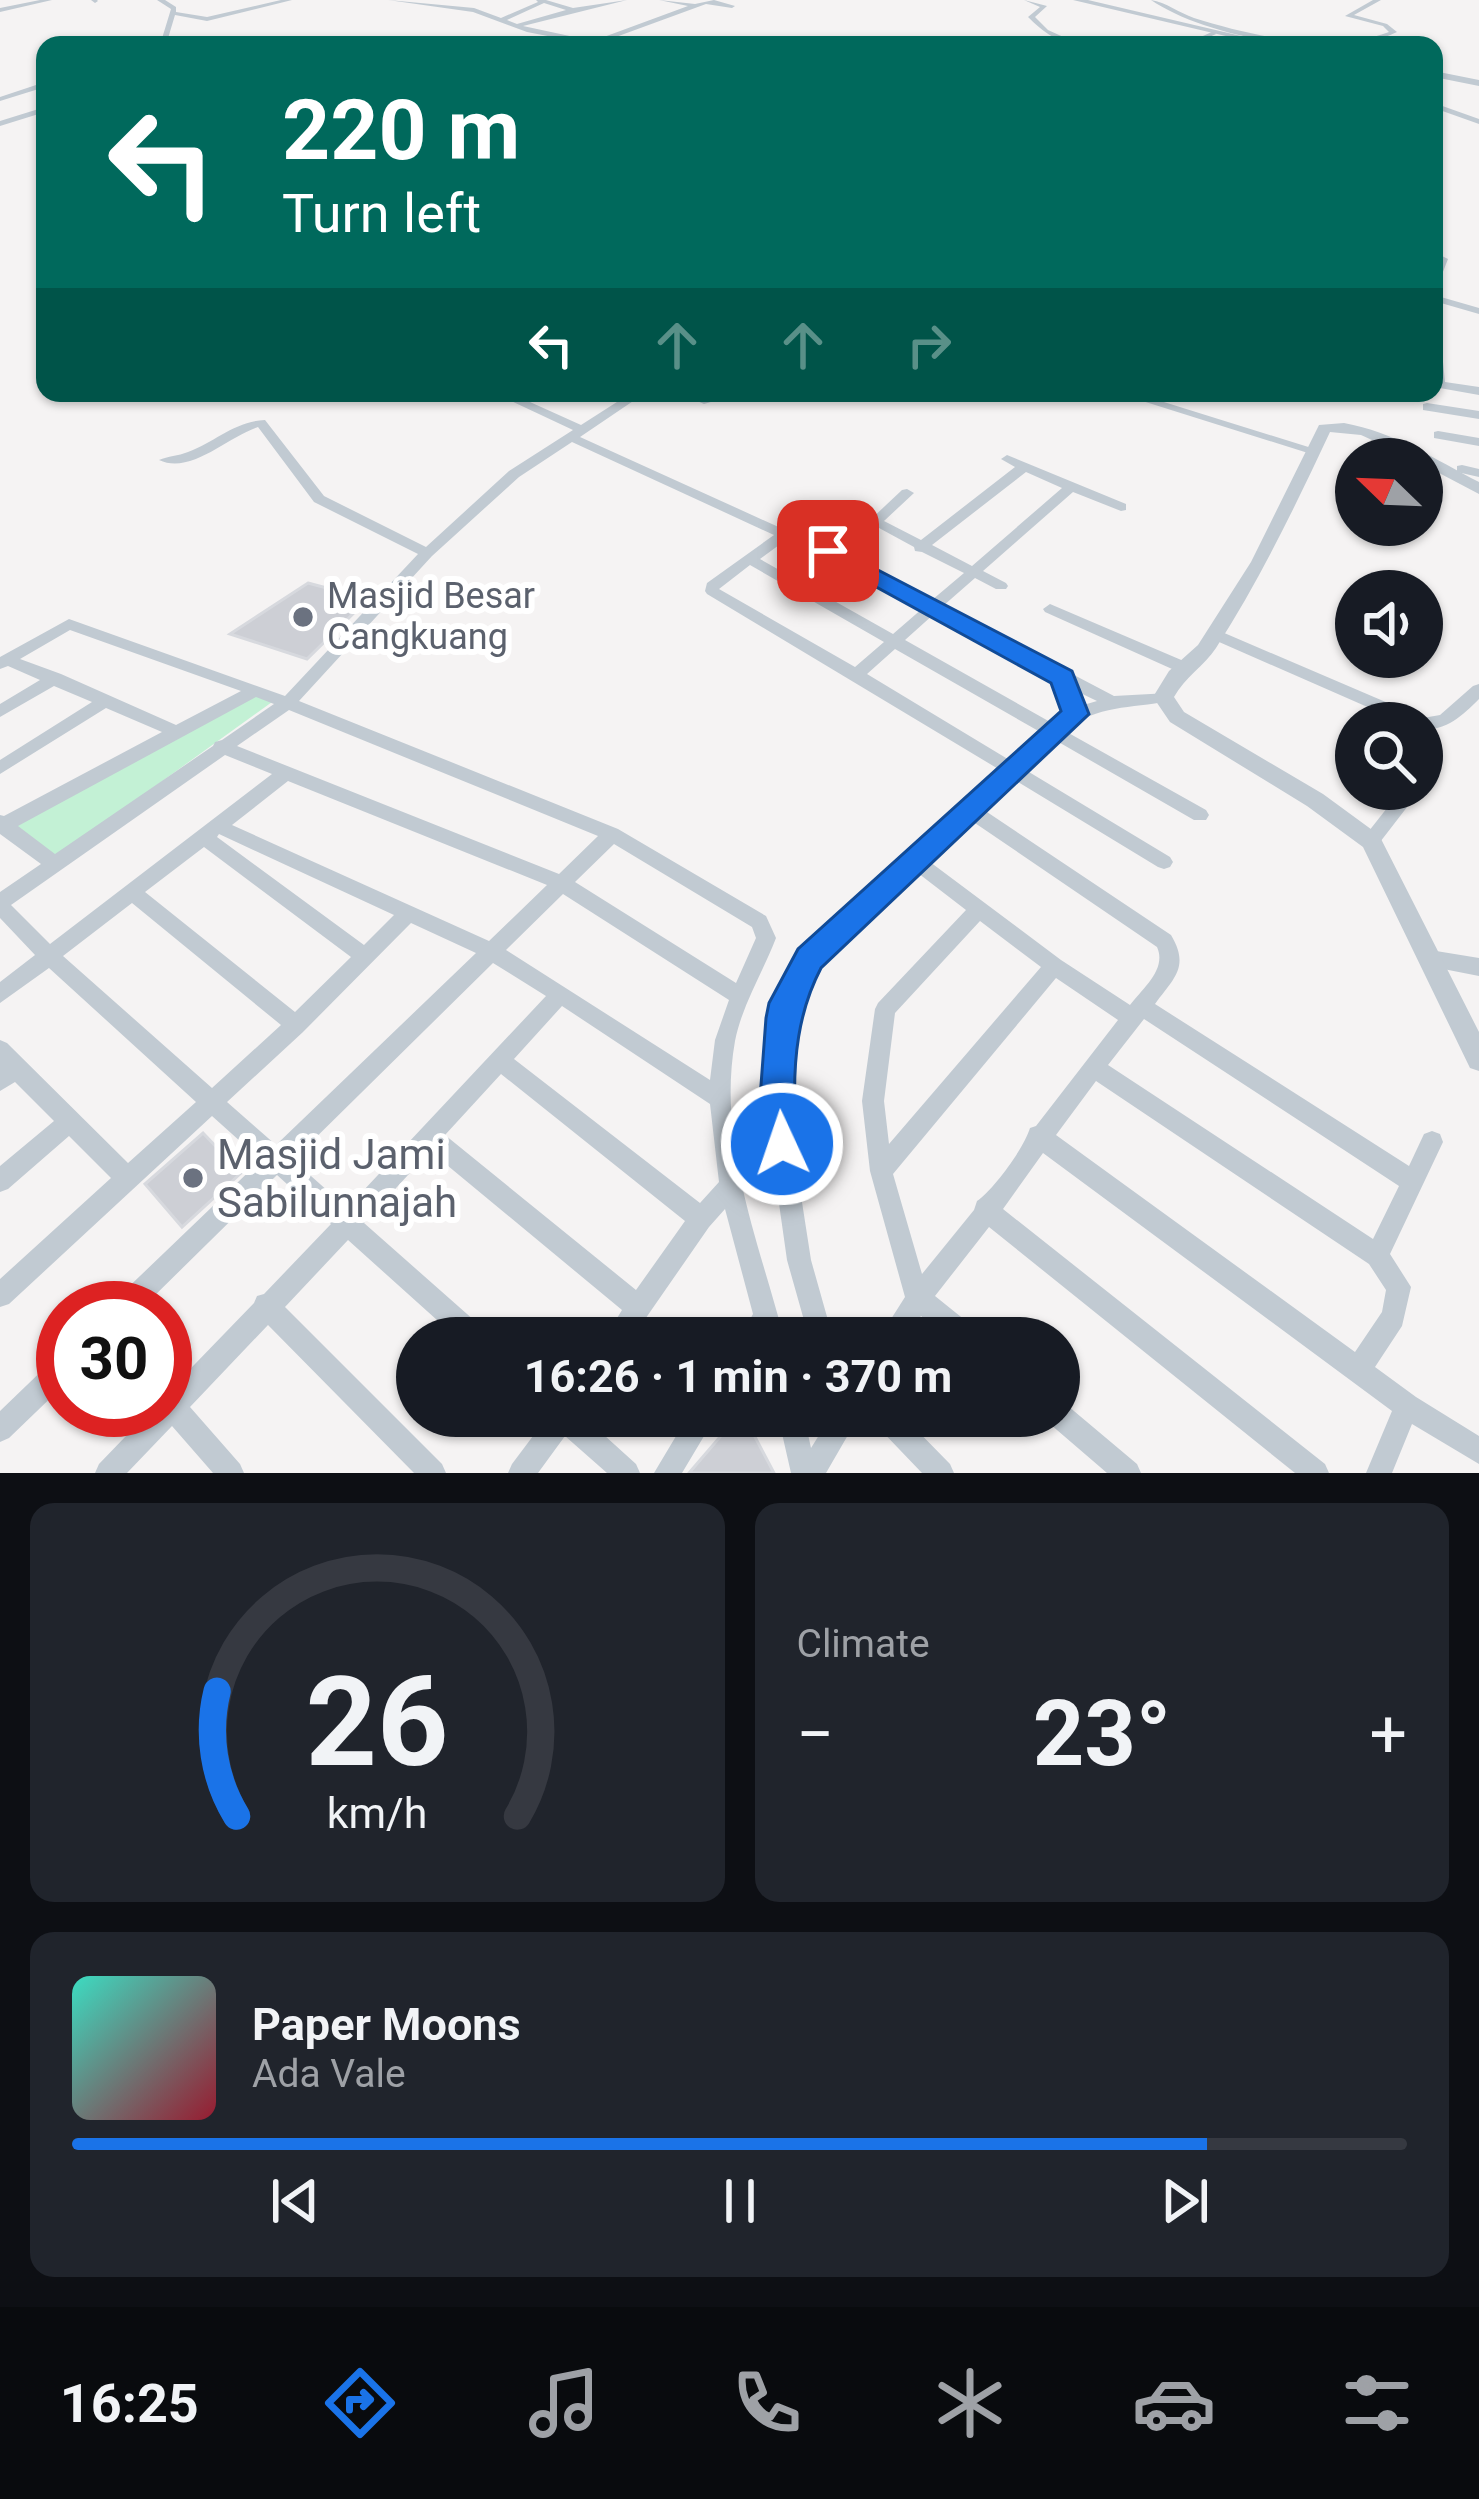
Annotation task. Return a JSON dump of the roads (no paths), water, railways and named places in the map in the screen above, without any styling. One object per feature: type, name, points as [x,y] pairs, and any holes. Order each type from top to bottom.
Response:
[{"type":"street","points":[[9,9],[50,0]]},
{"type":"street","points":[[167,6],[185,0]]},
{"type":"street","points":[[167,6],[207,19],[289,0]]},
{"type":"street","points":[[391,0],[474,10],[559,36]]},
{"type":"street","points":[[497,20],[525,13],[522,9],[545,1],[566,0]]},
{"type":"street","points":[[516,26],[624,0]]},
{"type":"street","points":[[662,0],[732,6]]},
{"type":"street","points":[[1027,0],[1045,7],[1032,15],[1034,21],[1062,36]]},
{"type":"street","points":[[1077,0],[1230,36]]},
{"type":"street","points":[[1154,0],[1183,17],[1279,36]]},
{"type":"street","points":[[1378,0],[1348,16],[1394,28],[1385,36]]},
{"type":"street","points":[[545,1],[573,10]]},
{"type":"street","points":[[617,36],[704,3]]},
{"type":"street","points":[[165,36],[167,6]]},
{"type":"street","points":[[1013,28],[1034,21]]},
{"type":"street","points":[[566,28],[597,36]]},
{"type":"street","points":[[1207,36],[1214,33]]},
{"type":"street","points":[[1443,76],[1479,82]]},
{"type":"street","points":[[0,100],[36,91]]},
{"type":"street","points":[[0,100],[36,110]]},
{"type":"street","points":[[1466,116],[1479,100]]},
{"type":"street","points":[[1443,105],[1479,122]]},
{"type":"street","points":[[0,123],[36,112]]},
{"type":"street","points":[[1443,301],[1479,311]]},
{"type":"street","points":[[1443,351],[1457,350]]},
{"type":"street","points":[[1443,385],[1479,391]]},
{"type":"street","points":[[517,402],[782,534]]},
{"type":"street","points":[[451,1317],[49,956],[0,904],[290,702],[428,553],[514,474],[624,402]]},
{"type":"street","points":[[1153,402],[1312,450]]},
{"type":"street","points":[[1427,407],[1479,416]]},
{"type":"street","points":[[165,460],[185,458],[261,423],[319,499],[428,553]]},
{"type":"street","points":[[814,1317],[799,1260],[777,1112],[786,1003],[821,944],[1075,714],[1112,702],[1162,697],[1215,634],[1260,562],[1324,428],[1350,429],[1396,445],[1479,489]]},
{"type":"street","points":[[1438,435],[1479,442]]},
{"type":"street","points":[[1007,459],[1121,507]]},
{"type":"street","points":[[920,548],[1025,466]]},
{"type":"street","points":[[1462,470],[1479,472]]},
{"type":"street","points":[[856,675],[1071,487]]},
{"type":"street","points":[[907,493],[874,520],[920,548],[1001,586]]},
{"type":"street","points":[[1112,702],[793,532],[782,534],[712,586],[712,592],[1164,862]]},
{"type":"street","points":[[750,559],[1200,815]]},
{"type":"street","points":[[1050,609],[1187,669]]},
{"type":"street","points":[[4,662],[69,625],[290,702],[612,834],[764,926],[765,943],[737,994],[717,1097],[730,1188],[767,1317]]},
{"type":"street","points":[[1215,634],[1372,702]]},
{"type":"street","points":[[4,662],[56,678],[176,731]]},
{"type":"street","points":[[1063,677],[1075,714]]},
{"type":"street","points":[[0,712],[56,678]]},
{"type":"street","points":[[56,865],[1,824],[255,690]]},
{"type":"street","points":[[1443,720],[1479,690]]},
{"type":"street","points":[[1162,697],[1178,717],[1328,809],[1371,841],[1479,1059]]},
{"type":"street","points":[[0,768],[106,700]]},
{"type":"street","points":[[221,746],[561,883],[737,994]]},
{"type":"street","points":[[0,994],[286,773]]},
{"type":"street","points":[[904,1317],[1169,970],[1171,953],[1163,941],[968,809]]},
{"type":"street","points":[[1371,841],[1395,810]]},
{"type":"street","points":[[211,831],[410,912],[489,950],[717,1097]]},
{"type":"street","points":[[211,831],[366,957]]},
{"type":"street","points":[[153,1281],[612,834]]},
{"type":"street","points":[[915,861],[1054,966],[1412,1181]]},
{"type":"street","points":[[133,893],[296,1025]]},
{"type":"street","points":[[941,1317],[917,1297],[881,1171],[873,1101],[880,1017],[980,909]]},
{"type":"street","points":[[0,1294],[296,1025],[410,912]]},
{"type":"street","points":[[1430,959],[1479,967]]},
{"type":"street","points":[[881,1171],[1054,966]]},
{"type":"street","points":[[192,1385],[266,1305],[349,1227],[560,994]]},
{"type":"street","points":[[499,1060],[701,1220]]},
{"type":"street","points":[[5,1066],[71,1120],[128,1179]]},
{"type":"street","points":[[1093,1067],[1377,1256],[1399,1287],[1393,1317],[1358,1370]]},
{"type":"street","points":[[0,1181],[71,1120]]},
{"type":"street","points":[[429,1136],[637,1307]]},
{"type":"street","points":[[1038,1136],[1407,1406],[1479,1450]]},
{"type":"street","points":[[1377,1256],[1432,1142]]},
{"type":"street","points":[[631,1317],[730,1188]]},
{"type":"street","points":[[985,1209],[1316,1473]]},
{"type":"street","points":[[266,1305],[434,1473]]},
{"type":"street","points":[[0,1429],[36,1394]]},
{"type":"street","points":[[1378,1473],[1407,1406]]},
{"type":"street","points":[[192,1429],[231,1473]]},
{"type":"street","points":[[1080,1433],[1128,1473]]},
{"type":"street","points":[[107,1473],[142,1437]]},
{"type":"street","points":[[521,1473],[548,1437]]},
{"type":"street","points":[[587,1437],[627,1473]]},
{"type":"street","points":[[667,1473],[690,1437]]},
{"type":"street","points":[[797,1437],[808,1473]]},
{"type":"street","points":[[808,1473],[832,1437]]},
{"type":"street","points":[[906,1437],[941,1473]]},
{"type":"place","name":"Masjid Besar Cangkuang","points":[[303,617]]},
{"type":"place","name":"Masjid Jami Sabilunnajah","points":[[193,1178]]}]
